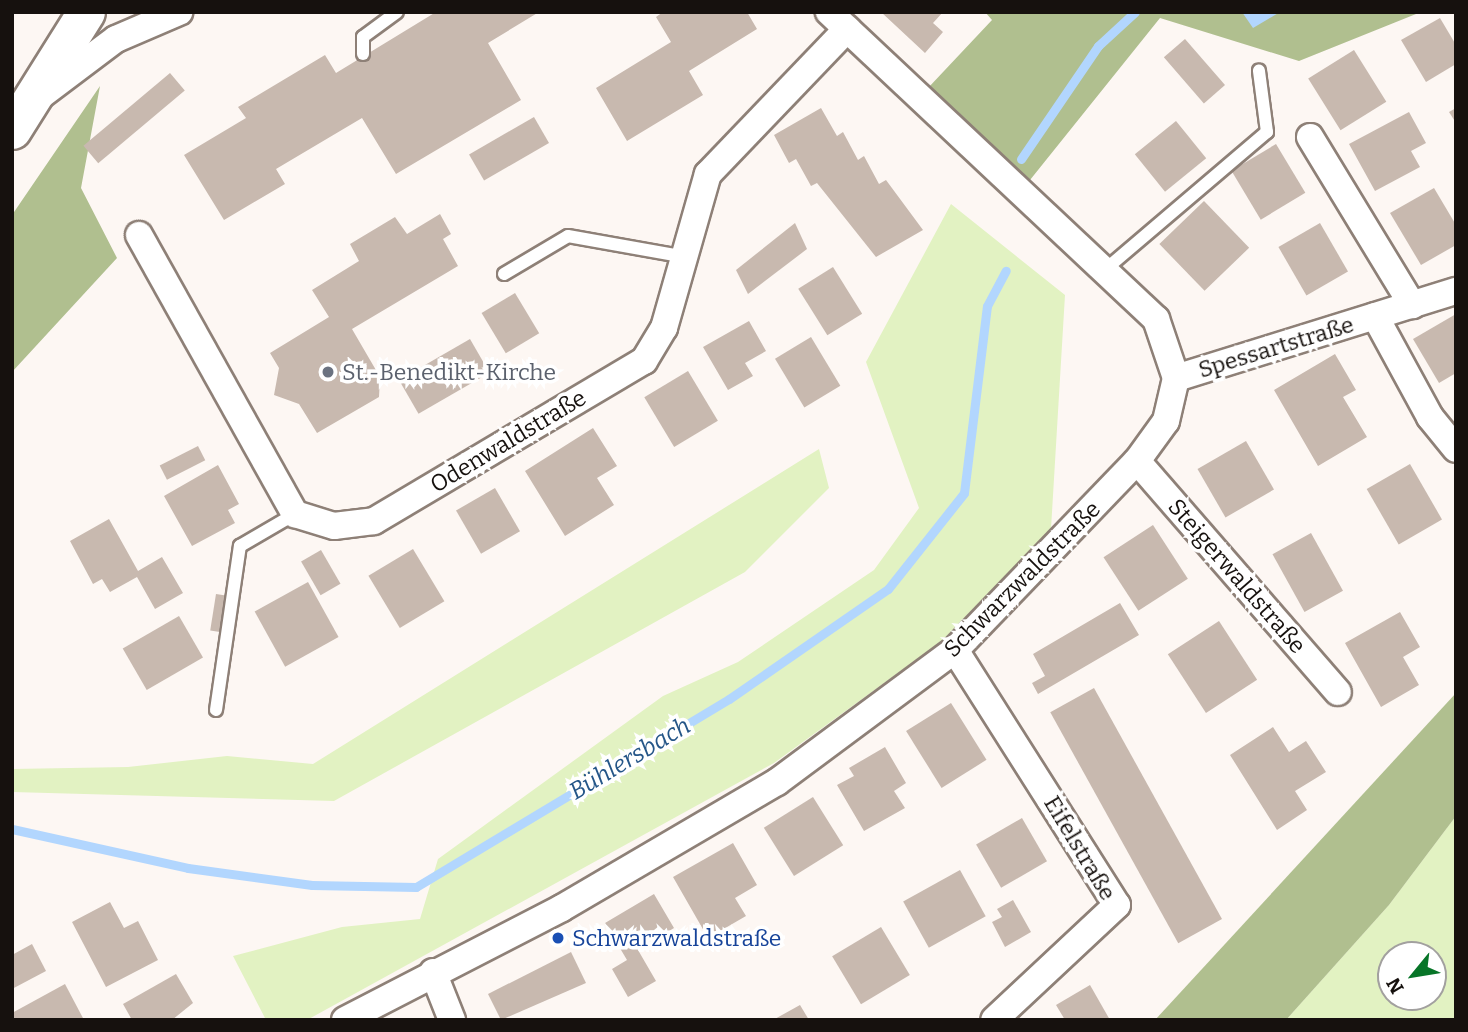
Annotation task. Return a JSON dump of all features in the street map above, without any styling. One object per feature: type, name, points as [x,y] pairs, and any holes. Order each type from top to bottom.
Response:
[{"type":"main road","points":[[12,130],[36,99],[86,12]]},
{"type":"street","points":[[36,99],[116,39],[179,12]]},
{"type":"street","points":[[838,21],[1107,268],[1156,320],[1176,378]]},
{"type":"street","name":"Odenwaldstraße","points":[[295,514],[334,526],[374,521],[644,360],[664,328],[680,257],[708,174],[838,21]]},
{"type":"street","points":[[1310,137],[1412,305]]},
{"type":"street","points":[[139,235],[295,514]]},
{"type":"street","name":"Spessartstraße","points":[[1176,378],[1456,291]]},
{"type":"street","name":"Spessartstraße","points":[[1376,316],[1430,417],[1456,449]]},
{"type":"street","name":"Schwarzwaldstraße","points":[[345,1020],[433,972],[562,908],[777,782],[955,650],[1137,461],[1166,421],[1176,378]]},
{"type":"street","name":"Steigerwaldstraße","points":[[1137,461],[1338,692]]},
{"type":"street","name":"Eifelstraße","points":[[955,650],[1117,905],[994,1020]]},
{"type":"street","points":[[433,972],[452,1020]]},
{"type":"lane","points":[[363,54],[362,37],[397,12]]},
{"type":"lane","points":[[1107,268],[1267,132],[1259,71]]},
{"type":"lane","points":[[504,274],[568,236],[680,257]]},
{"type":"lane","points":[[216,710],[240,546],[295,514]]},
{"type":"green space","points":[[985,12],[1421,12],[1299,61],[1160,18],[1030,180],[928,88],[992,20]]},
{"type":"green space","points":[[100,86],[81,188],[117,258],[12,372],[12,215]]},
{"type":"green space","points":[[951,204],[1065,295],[1051,529],[942,641],[774,763],[307,1020],[266,1020],[233,956],[342,927],[420,919],[438,859],[663,696],[738,662],[874,570],[919,508],[866,362]]},
{"type":"green space","points":[[819,449],[829,488],[745,572],[334,801],[12,792],[12,769],[128,767],[227,756],[313,764]]},
{"type":"green space","points":[[1456,693],[1456,816],[1389,905],[1286,1020],[1155,1020]]},
{"type":"green space","points":[[1456,816],[1456,1020],[1286,1020],[1389,905]]},
{"type":"water","points":[[1242,12],[1280,12],[1253,28]]},
{"type":"building","points":[[436,12],[539,12],[488,43],[521,100],[396,174],[362,118],[276,169],[285,184],[224,220],[184,155],[246,118],[238,107],[325,55],[336,73]]},
{"type":"building","points":[[663,12],[747,12],[757,29],[689,71],[703,95],[627,141],[596,88],[671,42],[656,17]]},
{"type":"building","points":[[881,12],[943,12],[933,23],[943,32],[925,53]]},
{"type":"building","points":[[1440,18],[1456,45],[1456,64],[1426,82],[1401,40]]},
{"type":"building","points":[[1185,39],[1225,85],[1204,103],[1164,57]]},
{"type":"building","points":[[1354,50],[1386,102],[1341,130],[1308,79]]},
{"type":"building","points":[[170,73],[185,91],[98,163],[83,146]]},
{"type":"building","points":[[821,108],[837,136],[843,132],[858,160],[864,156],[879,184],[886,180],[923,230],[876,257],[817,183],[811,186],[796,159],[789,163],[774,135]]},
{"type":"building","points":[[1456,108],[1456,123],[1449,112]]},
{"type":"building","points":[[1409,112],[1426,143],[1411,151],[1420,167],[1375,191],[1349,144]]},
{"type":"building","points":[[534,117],[549,143],[484,180],[469,155]]},
{"type":"building","points":[[1176,121],[1206,158],[1165,192],[1135,154]]},
{"type":"building","points":[[1276,144],[1305,193],[1261,220],[1231,171]]},
{"type":"building","points":[[1434,188],[1456,225],[1456,245],[1421,265],[1390,213]]},
{"type":"building","points":[[1204,201],[1249,248],[1205,291],[1159,244]]},
{"type":"building","points":[[440,214],[451,234],[443,239],[458,266],[352,329],[380,377],[379,397],[317,433],[299,404],[274,395],[279,368],[270,353],[329,317],[312,290],[359,261],[350,244],[395,217],[407,234]]},
{"type":"building","points":[[795,223],[807,249],[748,294],[736,270]]},
{"type":"building","points":[[1320,223],[1348,271],[1306,295],[1278,247]]},
{"type":"building","points":[[833,267],[862,314],[827,335],[798,289]]},
{"type":"building","points":[[515,293],[539,333],[506,353],[482,313]]},
{"type":"building","points":[[1456,314],[1456,373],[1439,383],[1413,339]]},
{"type":"building","points":[[749,321],[766,351],[745,363],[753,376],[728,390],[703,347]]},
{"type":"building","points":[[811,337],[840,386],[804,407],[775,359]]},
{"type":"building","points":[[470,339],[490,373],[418,414],[399,380]]},
{"type":"building","points":[[1335,354],[1356,390],[1343,397],[1367,437],[1318,466],[1274,390]]},
{"type":"building","points":[[688,371],[718,421],[674,447],[644,397]]},
{"type":"building","points":[[593,428],[617,466],[597,478],[614,505],[565,536],[525,471]]},
{"type":"building","points":[[1246,441],[1274,489],[1226,517],[1198,469]]},
{"type":"building","points":[[198,446],[205,460],[167,480],[160,466]]},
{"type":"building","points":[[1410,464],[1442,519],[1399,544],[1367,489]]},
{"type":"building","points":[[218,465],[239,504],[228,510],[235,523],[192,546],[164,496]]},
{"type":"building","points":[[495,488],[520,531],[481,554],[456,511]]},
{"type":"building","points":[[109,519],[138,571],[162,557],[183,593],[155,609],[137,577],[110,592],[102,579],[93,584],[70,541]]},
{"type":"building","points":[[1153,525],[1188,579],[1138,611],[1104,557]]},
{"type":"building","points":[[1311,533],[1343,591],[1305,612],[1273,554]]},
{"type":"building","points":[[413,549],[444,601],[400,628],[368,576]]},
{"type":"building","points":[[321,550],[340,584],[321,595],[301,562]]},
{"type":"building","points":[[308,582],[339,637],[285,667],[255,612]]},
{"type":"building","points":[[216,594],[229,596],[223,633],[210,631]]},
{"type":"building","points":[[1120,603],[1139,635],[1038,694],[1032,683],[1045,676],[1033,654]]},
{"type":"building","points":[[1400,612],[1420,647],[1403,657],[1419,685],[1381,707],[1345,643]]},
{"type":"building","points":[[179,616],[203,658],[147,690],[123,648]]},
{"type":"building","points":[[1219,621],[1257,680],[1206,713],[1168,654]]},
{"type":"building","points":[[1094,688],[1222,919],[1178,943],[1050,712]]},
{"type":"building","points":[[951,703],[987,760],[942,788],[906,731]]},
{"type":"building","points":[[1273,727],[1289,752],[1306,741],[1326,772],[1295,791],[1307,810],[1277,830],[1230,755]]},
{"type":"building","points":[[885,747],[906,783],[894,791],[905,808],[864,831],[837,785],[854,776],[849,768]]},
{"type":"building","points":[[813,797],[843,845],[794,876],[764,828]]},
{"type":"building","points":[[1022,818],[1047,861],[1001,888],[976,844]]},
{"type":"building","points":[[733,843],[757,885],[735,898],[746,916],[708,938],[673,877]]},
{"type":"building","points":[[960,870],[986,916],[929,948],[903,902]]},
{"type":"building","points":[[654,894],[674,928],[638,950],[656,981],[628,997],[612,969],[627,960],[605,923]]},
{"type":"building","points":[[1013,900],[1031,932],[1005,947],[992,922],[1002,917],[997,909]]},
{"type":"building","points":[[110,902],[124,928],[138,921],[158,960],[106,987],[72,922]]},
{"type":"building","points":[[881,927],[910,975],[861,1004],[832,956]]},
{"type":"building","points":[[32,944],[46,971],[12,989],[12,955]]},
{"type":"building","points":[[571,952],[586,983],[501,1020],[488,994]]},
{"type":"building","points":[[176,974],[193,1003],[172,1020],[132,1020],[123,1004]]},
{"type":"building","points":[[65,984],[84,1020],[15,1020],[12,1013]]},
{"type":"building","points":[[1090,985],[1110,1020],[1065,1020],[1056,1005]]},
{"type":"building","points":[[800,1005],[809,1020],[773,1020]]},
{"type":"waterway","name":"Bühlersbach","points":[[1021,159],[1098,46],[1135,12]]},
{"type":"waterway","name":"Bühlersbach","points":[[12,829],[188,868],[312,885],[416,887],[729,699],[888,589],[964,493],[987,306],[1006,271]]},
{"type":"place","name":"St.-Benedikt-Kirche","points":[[328,372]]},
{"type":"place","name":"Schwarzwaldstraße","points":[[558,938]]}]
